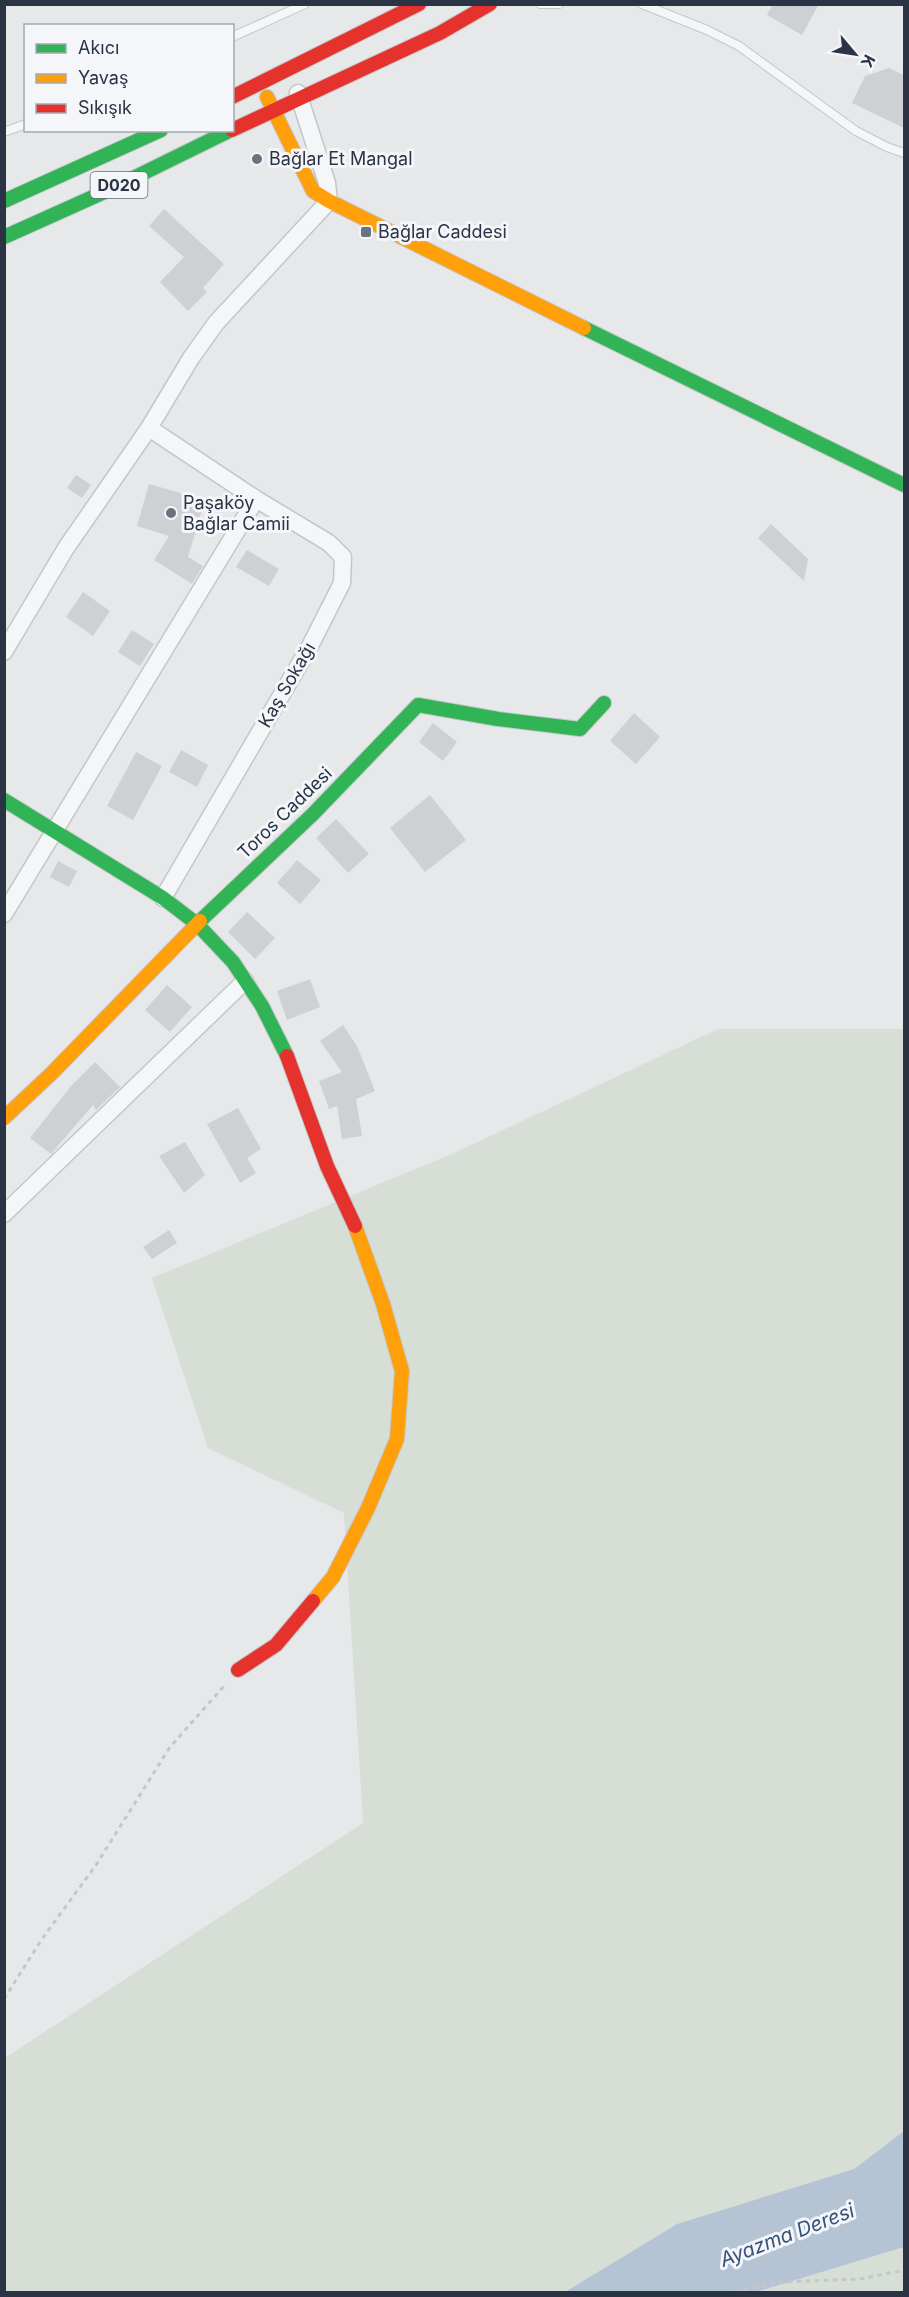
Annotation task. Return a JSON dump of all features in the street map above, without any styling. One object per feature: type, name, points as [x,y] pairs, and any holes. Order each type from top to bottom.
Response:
[{"type":"main road","points":[[234,96],[419,4]]},
{"type":"main road","name":"D020","points":[[234,129],[440,33],[490,4]]},
{"type":"main road","points":[[260,83],[313,191],[329,201],[806,439],[904,485]]},
{"type":"main road","name":"D020","points":[[4,201],[157,132]]},
{"type":"main road","name":"D020","points":[[4,237],[111,189],[228,132]]},
{"type":"main road","name":"Toros Caddesi","points":[[197,924],[313,814],[418,705],[498,719],[580,729],[604,704]]},
{"type":"main road","points":[[4,800],[163,898],[197,924],[233,962],[262,1006],[289,1060],[327,1166],[360,1239],[383,1304],[402,1371],[397,1439],[368,1508],[333,1577],[276,1645],[238,1670]]},
{"type":"main road","points":[[4,1118],[52,1073],[197,924]]},
{"type":"street","points":[[4,652],[66,548],[149,428],[191,358],[216,323],[329,201],[327,183],[289,69]]},
{"type":"street","name":"Kaş Sokağı","points":[[149,428],[256,499],[329,543],[343,557],[342,584],[310,646],[163,898]]},
{"type":"street","points":[[4,914],[256,499]]},
{"type":"street","points":[[4,1214],[245,981]]},
{"type":"lane","points":[[234,36],[305,4]]},
{"type":"lane","points":[[540,4],[559,4]]},
{"type":"lane","points":[[642,4],[707,30],[739,46],[856,131],[904,153]]},
{"type":"lane","points":[[4,132],[24,125]]},
{"type":"path","points":[[4,1999],[42,1939],[96,1865],[170,1747],[238,1670]]},
{"type":"path","points":[[735,2292],[779,2282],[861,2279],[904,2270]]},
{"type":"shaded area","points":[[718,1029],[904,1029],[904,2131],[854,2169],[677,2224],[565,2292],[5,2292],[5,2058],[363,1823],[344,1513],[208,1448],[152,1278],[452,1154]]},
{"type":"shaded area","points":[[904,2247],[904,2292],[756,2292]]},
{"type":"water","name":"Ayazma Deresi","points":[[904,2131],[904,2247],[756,2292],[565,2292],[677,2224],[854,2169]]},
{"type":"building","points":[[773,4],[819,4],[802,35],[767,15]]},
{"type":"building","points":[[889,68],[904,75],[904,128],[852,103],[865,76]]},
{"type":"building","points":[[164,209],[224,264],[203,288],[207,292],[188,311],[160,282],[184,257],[149,226]]},
{"type":"building","points":[[76,475],[91,485],[82,498],[67,488]]},
{"type":"building","name":"Paşaköy Bağlar Camii","points":[[149,484],[205,500],[188,557],[203,566],[192,584],[154,560],[169,536],[137,526]]},
{"type":"building","points":[[771,524],[808,559],[804,581],[758,538]]},
{"type":"building","points":[[247,550],[279,569],[269,586],[236,567]]},
{"type":"building","points":[[83,592],[110,611],[93,636],[66,617]]},
{"type":"building","points":[[132,630],[154,644],[140,666],[118,652]]},
{"type":"building","points":[[634,713],[660,737],[636,764],[610,741]]},
{"type":"building","points":[[433,723],[457,742],[443,761],[419,742]]},
{"type":"building","points":[[181,750],[208,765],[197,787],[169,772]]},
{"type":"building","points":[[136,752],[162,766],[133,820],[107,806]]},
{"type":"building","points":[[430,795],[466,840],[425,872],[390,828]]},
{"type":"building","points":[[336,819],[369,854],[348,873],[316,838]]},
{"type":"building","points":[[297,860],[321,880],[300,904],[277,883]]},
{"type":"building","points":[[58,861],[77,871],[69,887],[50,877]]},
{"type":"building","points":[[247,912],[275,938],[255,959],[228,932]]},
{"type":"building","points":[[310,979],[320,1007],[287,1020],[277,991]]},
{"type":"building","points":[[167,985],[192,1007],[170,1032],[145,1010]]},
{"type":"building","points":[[343,1025],[357,1046],[375,1091],[356,1099],[362,1136],[342,1139],[337,1106],[329,1109],[319,1081],[342,1072],[320,1041]]},
{"type":"building","points":[[95,1062],[120,1087],[96,1110],[93,1105],[51,1154],[30,1138],[71,1086]]},
{"type":"building","points":[[238,1108],[261,1149],[247,1158],[256,1173],[240,1183],[207,1124]]},
{"type":"building","points":[[185,1142],[205,1175],[184,1193],[159,1156]]},
{"type":"building","points":[[169,1230],[177,1243],[152,1259],[143,1247]]},
{"type":"traffic: fast","points":[[4,201],[157,132]]},
{"type":"traffic: fast","points":[[4,237],[111,189],[227,132]]},
{"type":"traffic: fast","points":[[584,328],[904,485]]},
{"type":"traffic: fast","points":[[200,921],[313,814],[418,705],[498,719],[580,729],[604,703]]},
{"type":"traffic: fast","points":[[4,800],[163,898],[197,924],[233,962],[262,1006],[287,1056]]},
{"type":"traffic: slow","points":[[267,97],[313,191],[584,328]]},
{"type":"traffic: slow","points":[[4,1118],[52,1073],[200,921]]},
{"type":"traffic: slow","points":[[313,1601],[333,1577],[368,1508],[397,1439],[402,1371],[383,1304],[355,1226]]},
{"type":"traffic: jam","points":[[234,96],[419,4]]},
{"type":"traffic: jam","points":[[234,129],[440,33],[490,4]]},
{"type":"traffic: jam","points":[[287,1056],[327,1166],[355,1226]]},
{"type":"traffic: jam","points":[[238,1670],[276,1645],[313,1601]]},
{"type":"place","name":"Bağlar Et Mangal","points":[[257,159]]},
{"type":"place","name":"Bağlar Caddesi","points":[[366,232]]},
{"type":"place","name":"Paşaköy Bağlar Camii","points":[[171,513]]}]
